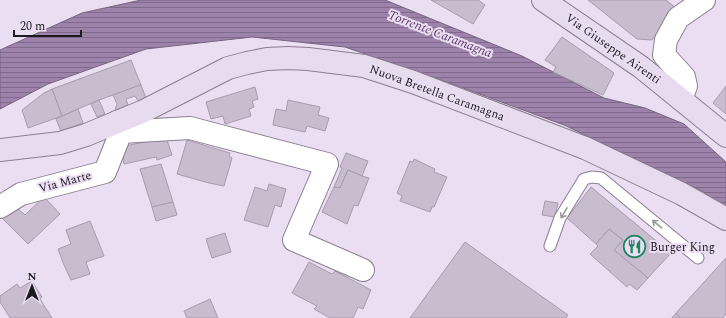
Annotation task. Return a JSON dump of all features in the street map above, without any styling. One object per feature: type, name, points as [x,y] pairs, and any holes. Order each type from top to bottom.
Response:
[{"type":"main road","name":"Via Giuseppe Airenti","points":[[543,0],[641,67],[726,136]]},
{"type":"main road","name":"Nuova Bretella Caramagna","points":[[0,150],[60,143],[119,127],[144,111],[228,68],[267,59],[308,59],[364,66],[413,82],[585,148],[682,194],[726,219]]},
{"type":"street","name":"Via Giuseppe Airenti","points":[[681,99],[686,86],[684,77],[664,55],[666,40],[678,18],[704,0]]},
{"type":"street","name":"Via Marte","points":[[0,207],[21,194],[105,172],[119,127]]},
{"type":"street","points":[[119,127],[190,128],[327,164],[294,240],[363,270]]},
{"type":"lane","points":[[550,246],[560,218],[584,179],[592,177],[601,178],[698,258]]},
{"type":"water","name":"Torrente Caramagna","points":[[141,0],[385,0],[522,56],[604,98],[645,108],[684,124],[726,162],[726,212],[704,192],[564,125],[345,47],[252,37],[146,49],[48,84],[0,109],[0,50],[82,13]]},
{"type":"building","points":[[431,0],[478,0],[485,5],[473,24]]},
{"type":"building","points":[[588,0],[666,0],[676,8],[652,40],[637,39]]},
{"type":"building","points":[[562,37],[614,73],[603,95],[553,72],[556,67],[545,60]]},
{"type":"building","points":[[131,60],[141,85],[99,100],[62,116],[52,89]]},
{"type":"building","points":[[140,85],[146,98],[138,101],[135,96],[126,99],[128,105],[115,110],[117,104],[113,95]]},
{"type":"building","points":[[726,86],[726,114],[713,103]]},
{"type":"building","points":[[255,87],[258,99],[252,101],[254,107],[249,109],[251,116],[225,124],[223,116],[211,119],[206,102]]},
{"type":"building","points":[[52,89],[62,116],[28,128],[22,110],[44,93]]},
{"type":"building","points":[[99,100],[105,114],[97,117],[91,104]]},
{"type":"building","points":[[288,100],[320,107],[318,115],[329,118],[325,131],[307,126],[305,132],[273,125],[276,109],[286,111]]},
{"type":"building","points":[[78,109],[83,123],[61,131],[56,119]]},
{"type":"building","points":[[166,137],[172,155],[157,160],[156,157],[124,164],[121,147]]},
{"type":"building","points":[[187,140],[230,153],[229,156],[232,158],[224,186],[177,174]]},
{"type":"building","points":[[346,153],[368,161],[362,176],[348,170],[340,188],[334,187],[342,168],[340,167]]},
{"type":"building","points":[[414,159],[435,169],[434,172],[447,177],[434,207],[432,207],[430,212],[400,201],[402,196],[397,193],[410,161],[413,162]]},
{"type":"building","points":[[161,164],[173,202],[152,207],[140,169]]},
{"type":"building","points":[[348,170],[369,178],[358,206],[354,205],[347,224],[322,212],[334,187],[340,188]]},
{"type":"building","points":[[269,184],[286,189],[281,207],[275,205],[268,227],[244,220],[255,187],[267,191]]},
{"type":"building","points":[[591,187],[671,253],[648,278],[614,250],[623,240],[609,229],[596,244],[567,218]]},
{"type":"building","points":[[44,197],[60,214],[28,244],[2,218],[15,206],[25,215]]},
{"type":"building","points":[[545,201],[558,203],[555,217],[542,215]]},
{"type":"building","points":[[173,202],[177,215],[156,221],[152,207]]},
{"type":"building","points":[[90,221],[104,256],[86,262],[90,274],[71,280],[58,249],[71,244],[66,230]]},
{"type":"building","points":[[609,229],[623,240],[614,250],[648,278],[637,290],[629,284],[627,287],[590,254],[598,246],[596,244]]},
{"type":"building","points":[[225,233],[231,252],[212,258],[206,239]]},
{"type":"building","points":[[465,242],[568,315],[566,318],[410,318]]},
{"type":"building","points":[[726,258],[726,314],[723,318],[680,318],[676,313]]},
{"type":"building","points":[[309,262],[332,274],[335,271],[371,290],[363,309],[358,307],[353,318],[330,318],[314,309],[317,306],[292,293]]},
{"type":"building","points":[[32,281],[42,297],[40,299],[52,318],[10,318],[0,302],[0,296],[17,284],[20,288]]},
{"type":"building","points":[[210,299],[218,318],[187,318],[184,311]]},
{"type":"building","points":[[676,313],[680,318],[672,318]]},
{"type":"place","name":"Burger King","points":[[635,247]]}]
